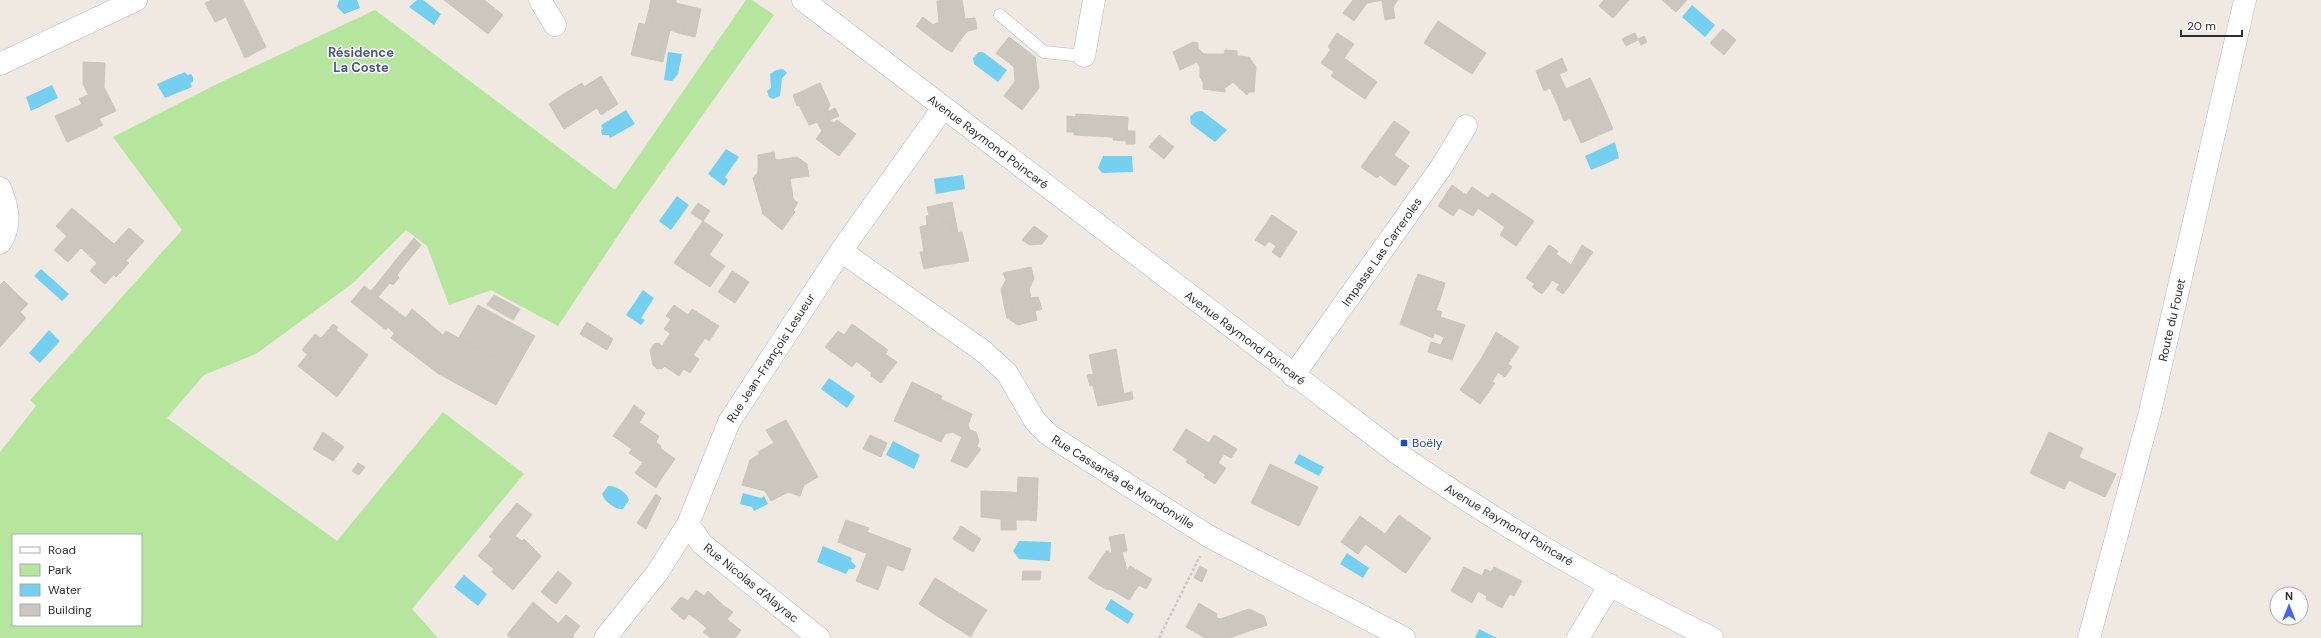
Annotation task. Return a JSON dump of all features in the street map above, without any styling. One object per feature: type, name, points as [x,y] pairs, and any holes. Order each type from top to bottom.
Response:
[{"type":"street","points":[[0,64],[136,0]]},
{"type":"street","points":[[540,0],[555,25]]},
{"type":"street","name":"Avenue Raymond Poincaré","points":[[803,0],[1294,376],[1397,453],[1479,510],[1610,585],[1712,638]]},
{"type":"street","points":[[1084,56],[1094,0]]},
{"type":"street","name":"Route du Fouet","points":[[2089,638],[2150,412],[2245,0]]},
{"type":"street","name":"Rue Jean-François Lesueur","points":[[605,638],[657,573],[688,524],[729,422],[841,251],[943,108]]},
{"type":"street","name":"Impasse Las Carreroles","points":[[1294,376],[1442,166],[1466,126]]},
{"type":"street","points":[[0,188],[7,204],[8,220],[5,237],[0,244]]},
{"type":"street","name":"Rue Cassanéa de Mondonville","points":[[841,251],[983,351],[1007,373],[1036,421],[1049,435],[1210,537],[1404,638]]},
{"type":"street","name":"Rue Nicolas d'Alayrac","points":[[688,524],[702,544],[819,638]]},
{"type":"street","points":[[1578,638],[1610,585]]},
{"type":"lane","points":[[1000,15],[1044,52],[1084,56]]},
{"type":"path","points":[[1159,638],[1210,537]]},
{"type":"green space","points":[[746,0],[752,0],[774,15],[635,210],[558,326],[491,290],[449,305],[427,246],[406,230],[353,283],[256,354],[204,375],[167,418],[337,541],[443,412],[524,474],[412,609],[438,638],[0,638],[0,452],[36,406],[30,400],[182,230],[113,137],[217,84],[375,10],[615,190]]},
{"type":"water","points":[[339,0],[357,0],[360,8],[344,14],[337,7]]},
{"type":"water","points":[[417,0],[423,0],[441,14],[434,25],[409,7]]},
{"type":"water","points":[[1692,5],[1715,25],[1705,37],[1682,17]]},
{"type":"water","points":[[668,52],[682,54],[678,74],[672,81],[664,80]]},
{"type":"water","points":[[979,52],[983,52],[1007,70],[998,82],[974,64],[973,58]]},
{"type":"water","points":[[783,69],[787,73],[782,78],[780,96],[773,99],[769,97],[767,91],[771,88],[770,74],[776,70]]},
{"type":"water","points":[[185,72],[187,75],[191,74],[193,77],[193,82],[190,83],[192,87],[165,98],[157,84]]},
{"type":"water","points":[[52,85],[58,98],[31,111],[26,97]]},
{"type":"water","points":[[626,110],[635,124],[610,138],[609,135],[602,135],[601,130],[603,129],[601,125]]},
{"type":"water","points":[[1202,111],[1227,130],[1215,142],[1191,124],[1190,117],[1195,112]]},
{"type":"water","points":[[1615,142],[1619,158],[1591,170],[1585,156]]},
{"type":"water","points":[[726,149],[739,157],[725,177],[728,180],[724,186],[708,174]]},
{"type":"water","points":[[1103,156],[1132,156],[1133,172],[1102,173],[1098,168]]},
{"type":"water","points":[[963,175],[965,189],[936,194],[934,179]]},
{"type":"water","points":[[677,196],[689,205],[671,230],[659,221]]},
{"type":"water","points":[[41,269],[69,294],[62,301],[34,276]]},
{"type":"water","points":[[643,290],[654,298],[641,318],[645,320],[641,325],[626,315]]},
{"type":"water","points":[[49,330],[60,341],[40,363],[29,353]]},
{"type":"water","points":[[829,378],[855,396],[847,408],[821,389]]},
{"type":"water","points":[[893,441],[920,455],[914,469],[886,455]]},
{"type":"water","points":[[1299,454],[1324,467],[1319,476],[1294,463]]},
{"type":"water","points":[[608,486],[620,490],[628,497],[629,500],[623,509],[613,507],[603,497],[602,494]]},
{"type":"water","points":[[743,493],[761,498],[764,496],[768,504],[754,511],[752,507],[740,504]]},
{"type":"water","points":[[1019,541],[1051,542],[1050,561],[1019,559],[1013,551]]},
{"type":"water","points":[[823,546],[852,558],[851,561],[856,566],[854,569],[849,569],[846,574],[817,562]]},
{"type":"water","points":[[1347,553],[1369,568],[1363,578],[1340,564]]},
{"type":"water","points":[[464,575],[487,594],[478,606],[454,587]]},
{"type":"water","points":[[1111,599],[1134,614],[1128,624],[1105,609]]},
{"type":"water","points":[[1479,629],[1497,638],[1475,638]]},
{"type":"building","points":[[211,0],[243,0],[266,47],[245,58],[226,17],[215,22],[205,3]]},
{"type":"building","points":[[444,0],[484,0],[503,15],[488,34]]},
{"type":"building","points":[[651,0],[676,0],[676,3],[701,9],[697,28],[684,25],[682,34],[666,29],[659,61],[631,55],[639,23],[650,26],[653,11],[649,10]]},
{"type":"building","points":[[962,0],[965,19],[975,18],[977,29],[968,31],[962,27],[960,30],[965,34],[958,43],[954,40],[946,49],[916,26],[923,17],[933,25],[939,22],[937,1]]},
{"type":"building","points":[[1353,0],[1384,0],[1367,3],[1354,21],[1343,13]]},
{"type":"building","points":[[1384,0],[1398,0],[1393,7]]},
{"type":"building","points":[[1384,0],[1393,7],[1395,18],[1385,20],[1382,1]]},
{"type":"building","points":[[1604,0],[1629,0],[1613,18],[1599,6]]},
{"type":"building","points":[[1662,0],[1673,0],[1669,6]]},
{"type":"building","points":[[1673,0],[1687,0],[1676,12],[1669,6]]},
{"type":"building","points":[[649,10],[653,11],[650,26],[645,25]]},
{"type":"building","points":[[1438,21],[1486,53],[1472,74],[1424,43]]},
{"type":"building","points":[[684,25],[697,28],[695,37],[682,34]]},
{"type":"building","points":[[962,27],[968,31],[965,34],[960,30]]},
{"type":"building","points":[[666,29],[670,30],[663,62],[659,61]]},
{"type":"building","points":[[1723,29],[1736,40],[1724,55],[1710,43]]},
{"type":"building","points":[[1337,33],[1354,44],[1344,58],[1377,82],[1365,99],[1331,76],[1334,72],[1321,63],[1331,49],[1328,47]]},
{"type":"building","points":[[1635,33],[1638,40],[1626,46],[1622,39]]},
{"type":"building","points":[[1644,36],[1647,42],[1641,45],[1638,39]]},
{"type":"building","points":[[1009,37],[1035,57],[1039,88],[1022,110],[1004,96],[1015,81],[1014,67],[996,53]]},
{"type":"building","points":[[954,40],[958,43],[952,52],[946,49]]},
{"type":"building","points":[[1193,42],[1198,43],[1198,48],[1204,54],[1224,54],[1225,50],[1237,51],[1237,56],[1249,57],[1256,67],[1254,92],[1249,92],[1247,95],[1233,82],[1225,88],[1214,86],[1214,83],[1203,82],[1204,67],[1200,67],[1197,62],[1180,70],[1173,52]]},
{"type":"building","points":[[1562,58],[1567,71],[1559,74],[1566,89],[1590,78],[1600,99],[1593,102],[1603,124],[1592,129],[1595,137],[1581,143],[1570,118],[1574,117],[1568,102],[1558,106],[1550,88],[1544,91],[1536,71]]},
{"type":"building","points":[[83,62],[105,63],[104,87],[116,111],[92,122],[95,129],[74,139],[62,113],[91,100],[83,84]]},
{"type":"building","points":[[1200,67],[1204,67],[1203,82],[1200,77]]},
{"type":"building","points":[[601,76],[618,104],[601,115],[597,108],[564,129],[549,104],[562,95],[566,101],[571,97],[567,92],[582,83],[584,87]]},
{"type":"building","points":[[1203,82],[1214,83],[1214,86],[1225,88],[1225,92],[1203,89]]},
{"type":"building","points":[[820,83],[825,94],[818,97],[813,86]]},
{"type":"building","points":[[813,86],[818,97],[825,94],[830,105],[827,112],[830,120],[834,123],[837,120],[856,134],[839,156],[816,139],[822,131],[817,122],[809,125],[799,105],[806,102],[801,92]]},
{"type":"building","points":[[567,92],[571,97],[566,101],[562,95]]},
{"type":"building","points":[[801,92],[806,102],[797,106],[793,95]]},
{"type":"building","points":[[88,95],[91,100],[82,104],[79,99]]},
{"type":"building","points":[[1600,99],[1613,129],[1595,137],[1592,129],[1603,124],[1593,102]]},
{"type":"building","points":[[1568,102],[1574,117],[1564,121],[1558,106]]},
{"type":"building","points":[[835,108],[839,116],[830,120],[827,112]]},
{"type":"building","points":[[62,113],[74,139],[67,142],[55,116]]},
{"type":"building","points":[[1076,114],[1128,117],[1127,141],[1113,140],[1113,137],[1074,135]]},
{"type":"building","points":[[1067,116],[1076,117],[1074,132],[1067,132]]},
{"type":"building","points":[[99,119],[103,125],[95,129],[92,122]]},
{"type":"building","points":[[1394,121],[1410,132],[1394,155],[1409,166],[1395,186],[1380,175],[1377,178],[1361,167]]},
{"type":"building","points":[[1127,131],[1135,131],[1135,144],[1126,144]]},
{"type":"building","points":[[1159,135],[1174,147],[1164,159],[1149,147]]},
{"type":"building","points":[[774,152],[775,159],[778,160],[797,157],[807,164],[809,176],[786,179],[787,190],[792,190],[793,199],[798,203],[793,210],[795,212],[782,230],[763,214],[773,201],[765,196],[764,186],[753,178],[758,172],[758,155]]},
{"type":"building","points":[[753,178],[764,186],[765,196],[773,201],[763,214]]},
{"type":"building","points":[[786,179],[790,179],[792,190],[787,190]]},
{"type":"building","points":[[1452,185],[1466,195],[1472,187],[1488,198],[1492,193],[1534,221],[1516,246],[1500,235],[1505,227],[1478,208],[1473,216],[1459,208],[1453,216],[1438,206]]},
{"type":"building","points":[[952,202],[958,233],[953,234],[950,222],[943,223],[941,213],[929,215],[927,207]]},
{"type":"building","points":[[698,203],[710,211],[703,221],[691,213]]},
{"type":"building","points":[[72,208],[99,231],[95,235],[100,239],[103,235],[114,244],[129,228],[144,241],[105,284],[90,271],[97,263],[81,248],[68,262],[54,250],[67,236],[56,226]]},
{"type":"building","points":[[941,213],[943,223],[950,222],[953,234],[962,232],[969,261],[951,264],[950,258],[942,260],[943,265],[924,269],[920,252],[924,252],[920,227],[927,225],[926,216]]},
{"type":"building","points":[[1272,215],[1297,232],[1280,258],[1272,252],[1276,246],[1269,241],[1265,246],[1255,240]]},
{"type":"building","points":[[703,221],[719,232],[705,253],[709,255],[706,261],[721,271],[710,287],[674,263]]},
{"type":"building","points":[[1034,226],[1041,231],[1034,239],[1042,244],[1030,245],[1022,240]]},
{"type":"building","points":[[99,231],[103,235],[100,239],[95,235]]},
{"type":"building","points":[[1041,231],[1048,236],[1042,244],[1034,239]]},
{"type":"building","points":[[719,232],[723,235],[709,255],[705,253]]},
{"type":"building","points":[[414,238],[421,245],[403,267],[395,261]]},
{"type":"building","points":[[1549,245],[1558,251],[1553,258],[1560,262],[1566,261],[1571,265],[1582,245],[1593,252],[1567,289],[1552,280],[1549,285],[1539,278],[1535,284],[1526,278]]},
{"type":"building","points":[[1556,254],[1566,261],[1560,262],[1553,258]]},
{"type":"building","points":[[709,255],[725,266],[721,271],[706,261]]},
{"type":"building","points":[[950,258],[951,264],[943,265],[942,260]]},
{"type":"building","points":[[126,260],[129,263],[116,277],[113,274]]},
{"type":"building","points":[[395,261],[403,267],[397,275],[399,278],[393,285],[390,283],[383,291],[376,285]]},
{"type":"building","points":[[1031,267],[1034,279],[1029,289],[1031,298],[1038,297],[1042,309],[1035,311],[1037,320],[1018,325],[1007,318],[1013,311],[1011,304],[1004,305],[1001,289],[1006,280],[1003,273]]},
{"type":"building","points":[[732,271],[740,276],[736,281],[729,276]]},
{"type":"building","points":[[1418,274],[1445,283],[1441,297],[1413,287]]},
{"type":"building","points":[[729,276],[736,281],[740,276],[749,282],[735,303],[718,292]]},
{"type":"building","points":[[1539,278],[1549,285],[1542,294],[1532,287]]},
{"type":"building","points":[[4,281],[20,297],[9,309],[20,318],[0,340],[0,285]]},
{"type":"building","points":[[1560,284],[1567,289],[1563,294],[1556,289]]},
{"type":"building","points":[[376,285],[383,291],[378,297],[371,291]]},
{"type":"building","points":[[364,286],[398,312],[386,330],[351,302]]},
{"type":"building","points":[[1413,287],[1441,297],[1434,315],[1465,325],[1452,360],[1428,352],[1431,342],[1441,345],[1444,337],[1434,333],[1433,338],[1400,324]]},
{"type":"building","points":[[494,295],[520,309],[513,320],[487,305]]},
{"type":"building","points":[[20,297],[28,304],[20,312],[26,318],[0,347],[0,340],[20,318],[9,309]]},
{"type":"building","points":[[1011,304],[1013,311],[1007,318],[1004,305]]},
{"type":"building","points":[[478,305],[535,336],[516,369],[458,339]]},
{"type":"building","points":[[674,305],[688,315],[692,309],[719,326],[709,341],[705,338],[679,376],[664,366],[663,368],[657,369],[653,365],[650,350],[654,344],[659,343],[662,346],[677,323],[666,316]]},
{"type":"building","points":[[412,309],[443,335],[446,331],[516,369],[496,405],[439,374],[391,338]]},
{"type":"building","points":[[1436,310],[1442,312],[1440,317],[1434,315]]},
{"type":"building","points":[[398,312],[406,318],[395,334],[388,327]]},
{"type":"building","points":[[671,319],[677,323],[671,334],[664,329]]},
{"type":"building","points":[[587,322],[613,339],[607,350],[580,334]]},
{"type":"building","points":[[333,324],[338,327],[336,330],[368,355],[337,397],[298,366]]},
{"type":"building","points":[[852,324],[888,350],[885,354],[897,362],[881,383],[870,375],[872,373],[836,346]]},
{"type":"building","points":[[838,331],[844,335],[836,346],[857,361],[852,367],[825,347]]},
{"type":"building","points":[[1496,332],[1519,347],[1508,364],[1512,367],[1505,377],[1498,372],[1492,382],[1495,383],[1480,404],[1460,390],[1481,359]]},
{"type":"building","points":[[315,334],[321,338],[308,355],[302,350]]},
{"type":"building","points":[[1116,349],[1124,394],[1096,399],[1093,385],[1096,385],[1089,355]]},
{"type":"building","points":[[693,355],[699,359],[690,373],[684,369]]},
{"type":"building","points":[[1093,374],[1096,385],[1090,386],[1087,375]]},
{"type":"building","points":[[912,382],[933,392],[930,398],[939,402],[938,405],[951,411],[953,405],[972,414],[968,425],[970,430],[976,432],[979,441],[977,447],[981,449],[967,468],[951,461],[962,437],[952,432],[945,434],[941,442],[926,435],[929,428],[897,414]]},
{"type":"building","points":[[933,392],[942,396],[939,402],[930,398]]},
{"type":"building","points":[[1132,392],[1133,399],[1098,406],[1096,399]]},
{"type":"building","points":[[940,399],[953,405],[951,411],[938,405]]},
{"type":"building","points":[[634,405],[645,413],[639,423],[628,415]]},
{"type":"building","points":[[897,414],[929,428],[926,435],[894,421]]},
{"type":"building","points":[[628,415],[659,436],[656,442],[661,446],[660,448],[675,459],[661,479],[646,469],[648,466],[629,453],[632,449],[613,436]]},
{"type":"building","points":[[786,420],[818,477],[804,485],[800,496],[788,492],[771,501],[765,491],[742,485],[750,460],[760,454],[758,452],[774,443],[766,430]]},
{"type":"building","points":[[1186,429],[1209,443],[1214,435],[1237,449],[1231,458],[1224,454],[1218,463],[1226,468],[1215,484],[1204,477],[1207,472],[1173,450]]},
{"type":"building","points":[[323,432],[344,447],[333,461],[313,449]]},
{"type":"building","points":[[2049,432],[2083,448],[2079,457],[2054,446],[2043,468],[2057,475],[2053,484],[2030,473]]},
{"type":"building","points":[[870,435],[887,443],[881,457],[863,449]]},
{"type":"building","points":[[2054,446],[2098,466],[2087,489],[2069,480],[2064,489],[2053,484],[2057,475],[2043,468]]},
{"type":"building","points":[[1188,459],[1207,472],[1206,475],[1186,462]]},
{"type":"building","points":[[643,462],[648,466],[646,469],[661,479],[656,488],[635,473]]},
{"type":"building","points":[[358,463],[365,467],[359,475],[352,471]]},
{"type":"building","points":[[1270,464],[1318,487],[1299,526],[1251,503]]},
{"type":"building","points":[[2098,466],[2116,474],[2105,497],[2087,489]]},
{"type":"building","points":[[1018,477],[1038,478],[1037,509],[1031,509],[1030,520],[1016,520],[1016,524],[1001,524],[1001,519],[981,517],[981,491],[1010,492],[1010,498],[1017,498]]},
{"type":"building","points":[[1010,492],[1018,493],[1017,498],[1010,498]]},
{"type":"building","points":[[656,494],[661,498],[646,529],[637,523]]},
{"type":"building","points":[[517,503],[532,515],[515,536],[522,541],[524,539],[541,556],[513,590],[492,572],[494,569],[478,556],[492,539],[489,537]]},
{"type":"building","points":[[1031,509],[1037,509],[1036,521],[1030,520]]},
{"type":"building","points":[[1399,515],[1431,538],[1420,553],[1416,550],[1402,571],[1394,565],[1397,562],[1364,540],[1360,545],[1346,535],[1360,516],[1385,534]]},
{"type":"building","points":[[846,520],[869,528],[867,532],[911,549],[903,571],[887,565],[878,590],[856,581],[867,553],[860,551],[862,545],[840,536]]},
{"type":"building","points":[[1001,524],[1016,524],[1016,530],[1001,530]]},
{"type":"building","points":[[961,526],[981,539],[973,552],[953,539]]},
{"type":"building","points":[[1124,534],[1127,551],[1122,552],[1127,570],[1130,566],[1152,579],[1146,589],[1139,585],[1129,600],[1112,590],[1106,589],[1097,584],[1103,576],[1094,570],[1100,560],[1105,563],[1112,551],[1109,537]]},
{"type":"building","points":[[1346,535],[1360,545],[1364,540],[1397,562],[1394,565],[1365,544],[1358,554],[1341,542]]},
{"type":"building","points":[[840,536],[862,545],[860,551],[838,542]]},
{"type":"building","points":[[1107,550],[1110,553],[1105,563],[1100,560]]},
{"type":"building","points":[[1416,550],[1420,553],[1406,573],[1402,571]]},
{"type":"building","points":[[1200,566],[1207,570],[1202,582],[1194,578]]},
{"type":"building","points":[[1464,567],[1482,576],[1485,569],[1491,572],[1494,567],[1522,581],[1514,596],[1510,594],[1504,604],[1487,596],[1489,592],[1480,587],[1472,603],[1451,591]]},
{"type":"building","points":[[1094,570],[1103,576],[1097,584],[1088,578]]},
{"type":"building","points":[[558,571],[572,583],[556,604],[541,592]]},
{"type":"building","points":[[1023,571],[1041,571],[1040,580],[1022,580]]},
{"type":"building","points":[[935,578],[987,610],[973,632],[940,611],[937,616],[919,604]]},
{"type":"building","points":[[1480,587],[1489,592],[1487,596],[1478,591]]},
{"type":"building","points":[[696,590],[704,596],[708,591],[724,606],[719,613],[738,628],[730,638],[711,638],[703,632],[707,628],[696,619],[701,613],[694,608],[684,620],[671,609],[681,597],[688,601]]},
{"type":"building","points":[[1487,596],[1504,604],[1502,608],[1486,599]]},
{"type":"building","points":[[533,602],[547,614],[545,617],[549,621],[552,618],[574,636],[572,638],[511,638],[507,635]]},
{"type":"building","points":[[1199,603],[1217,614],[1216,617],[1220,619],[1249,609],[1264,616],[1267,625],[1252,630],[1250,625],[1228,634],[1229,638],[1205,638],[1186,627]]},
{"type":"building","points":[[724,606],[733,612],[727,619],[719,613]]},
{"type":"building","points":[[694,608],[701,613],[696,619],[689,614]]},
{"type":"building","points":[[940,611],[973,632],[971,637],[937,616]]},
{"type":"building","points":[[547,614],[552,618],[549,621],[545,617]]},
{"type":"building","points":[[566,615],[580,626],[573,635],[559,623]]},
{"type":"building","points":[[1250,625],[1252,630],[1229,638],[1228,634]]},
{"type":"building","points":[[738,628],[741,630],[735,638],[730,638]]},
{"type":"place","name":"Boëly","points":[[1404,443]]},
{"type":"district","name":"Résidence La Coste","points":[[361,60]]}]
